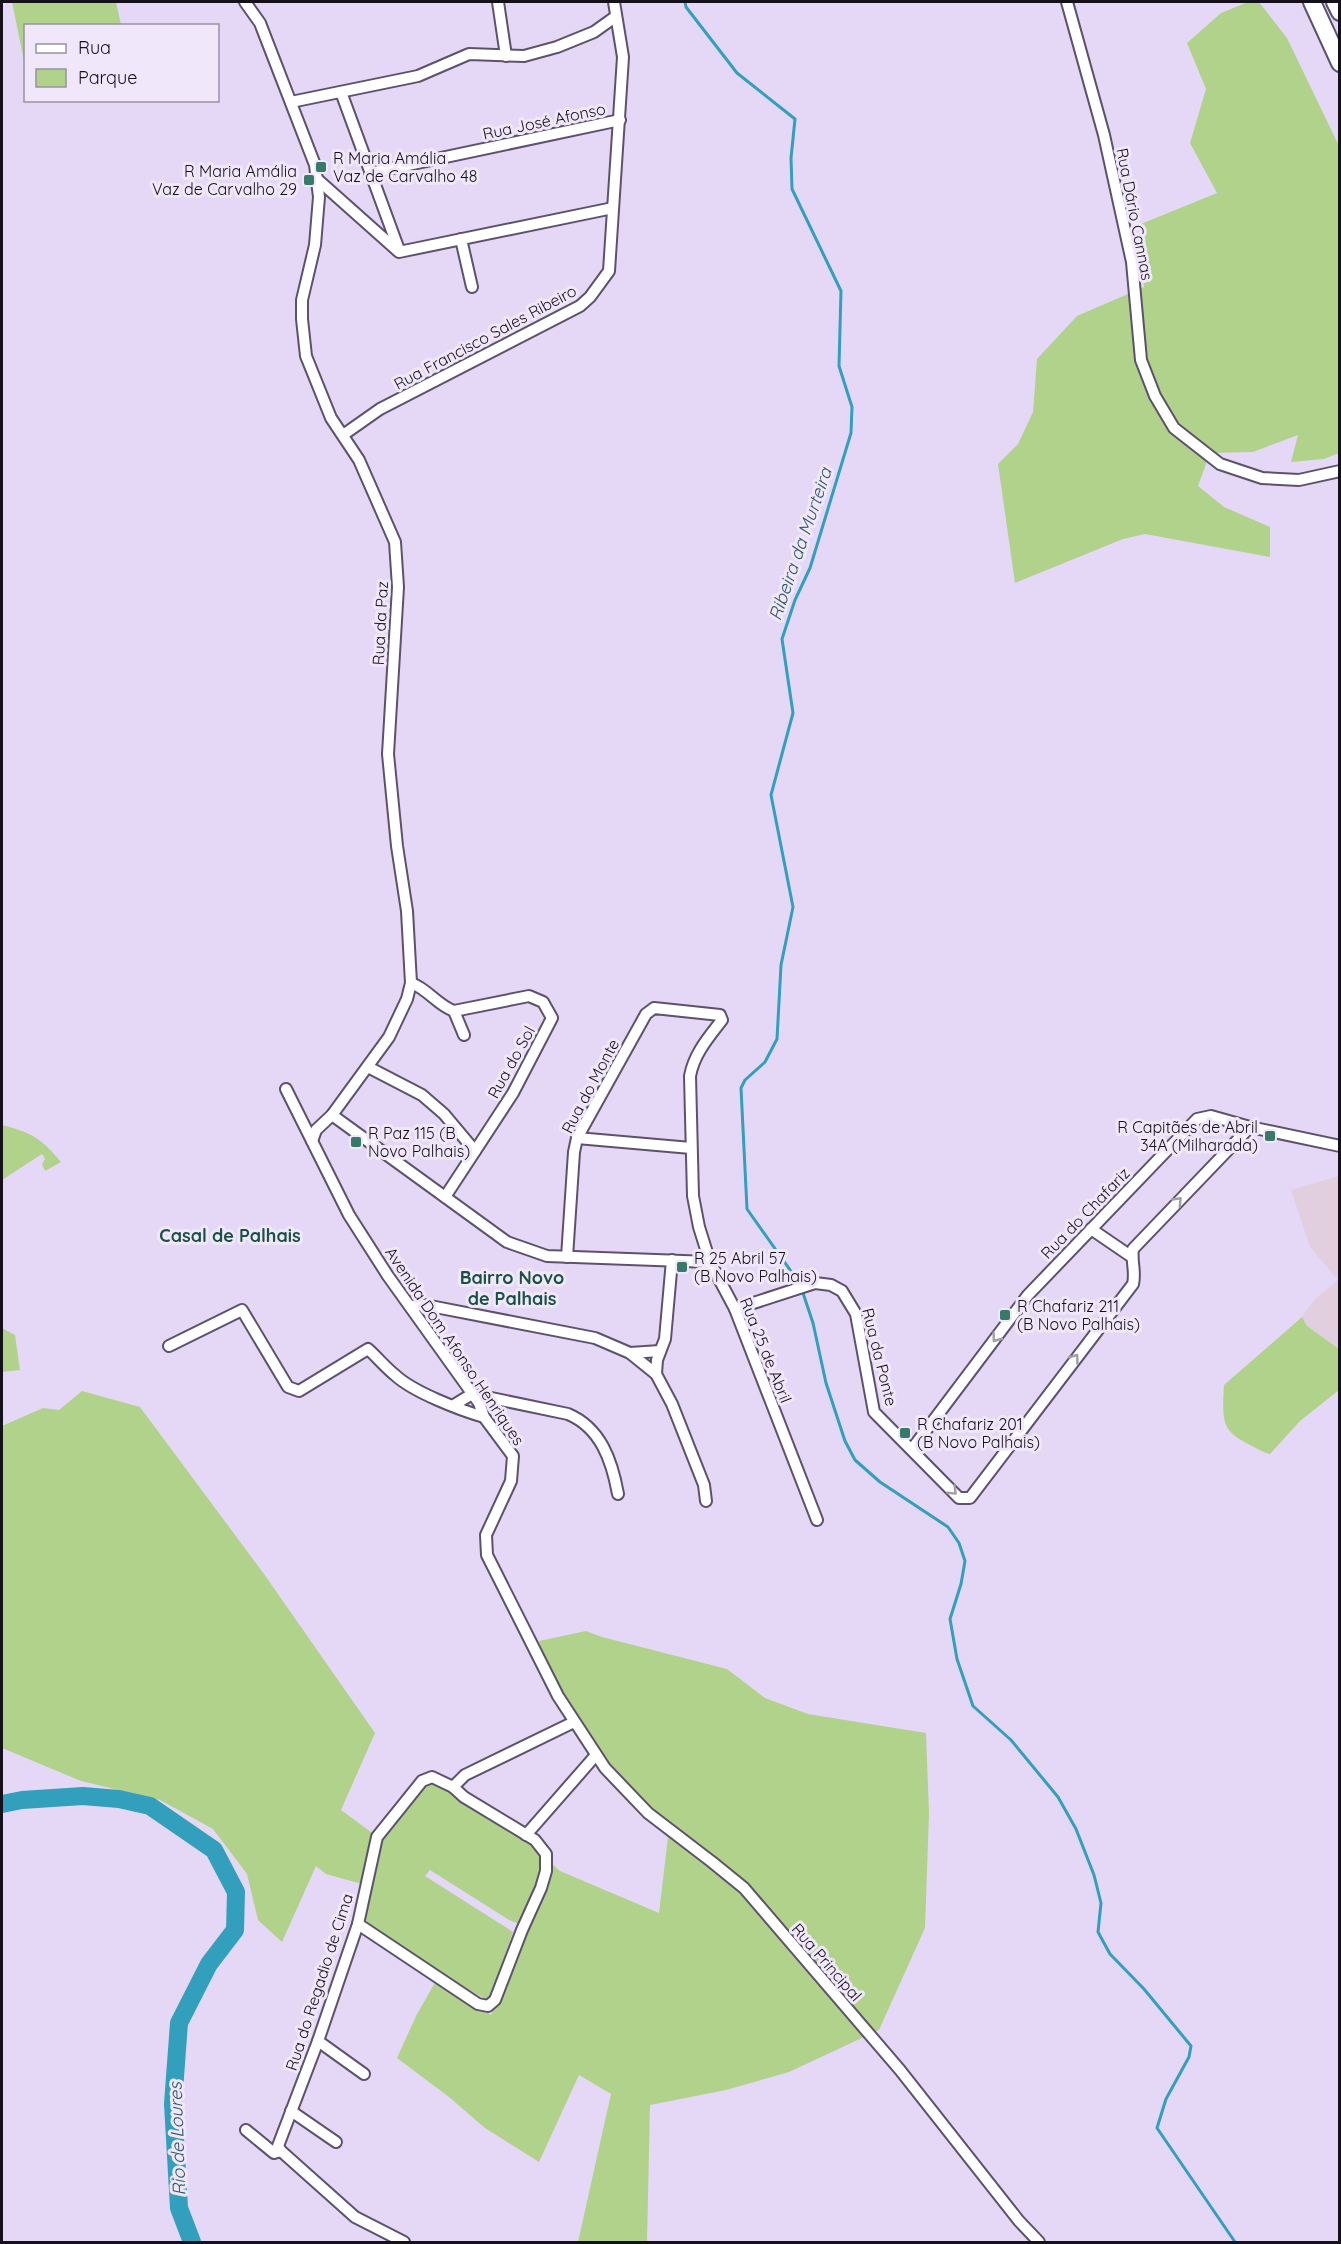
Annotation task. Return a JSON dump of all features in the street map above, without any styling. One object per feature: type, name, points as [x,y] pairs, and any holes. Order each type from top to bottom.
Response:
[{"type":"highway","points":[[1312,2],[1340,63]]},
{"type":"highway","points":[[1335,2],[1340,12]]},
{"type":"street","name":"Rua da Paz","points":[[245,2],[260,23],[315,165],[319,196],[315,245],[305,282],[302,319],[306,356],[331,418],[359,460],[395,542],[398,586],[388,754],[397,846],[407,911],[411,983],[389,1037],[332,1115],[316,1130],[312,1141]]},
{"type":"street","points":[[498,2],[506,56]]},
{"type":"street","name":"Rua Francisco Sales Ribeiro","points":[[342,435],[380,409],[580,306],[599,286],[609,271],[623,57],[614,2]]},
{"type":"street","name":"Rua Dário Cannas","points":[[1067,2],[1104,135],[1132,262],[1141,360],[1155,396],[1174,428],[1220,464],[1262,478],[1299,480],[1340,471]]},
{"type":"street","points":[[291,102],[418,76],[469,54],[524,56],[557,47],[594,32],[615,17]]},
{"type":"street","points":[[341,92],[399,252]]},
{"type":"street","name":"Rua José Afonso","points":[[370,173],[620,120]]},
{"type":"street","points":[[317,179],[399,252]]},
{"type":"street","points":[[399,252],[614,208]]},
{"type":"street","points":[[461,239],[472,287]]},
{"type":"street","points":[[411,983],[421,987],[446,1008],[454,1011],[464,1035]]},
{"type":"street","name":"Rua do Sol","points":[[445,1197],[513,1093],[552,1018],[543,1002],[529,996],[454,1011]]},
{"type":"street","name":"Rua do Monte","points":[[567,1257],[574,1152],[577,1138],[650,1010],[654,1008],[712,1013],[720,1015],[722,1020]]},
{"type":"street","name":"Rua 25 de Abril","points":[[722,1020],[698,1052],[692,1064],[690,1076],[693,1196],[699,1227],[710,1262],[735,1309],[817,1520]]},
{"type":"street","points":[[368,1067],[422,1095],[444,1114],[475,1151]]},
{"type":"street","name":"Avenida Dom Afonso Henriques","points":[[286,1089],[349,1215],[472,1394],[484,1417],[513,1456],[511,1481],[486,1535],[488,1555],[558,1696],[574,1722]]},
{"type":"street","points":[[332,1115],[507,1242],[547,1256],[710,1262]]},
{"type":"street","name":"Rua do Chafariz","points":[[912,1449],[1028,1295],[1197,1119],[1211,1116],[1250,1127],[1340,1146]]},
{"type":"street","points":[[1091,1229],[1132,1257],[1133,1249],[1138,1242],[1250,1127]]},
{"type":"street","points":[[577,1138],[691,1148]]},
{"type":"street","name":"Rua da Ponte","points":[[735,1309],[815,1283],[831,1284],[842,1291],[856,1314],[874,1412],[959,1498],[969,1498],[1133,1284],[1135,1278],[1132,1257]]},
{"type":"street","points":[[656,1374],[660,1351],[665,1340],[672,1260]]},
{"type":"street","points":[[410,1306],[425,1305],[595,1338],[630,1353],[656,1374],[672,1404],[704,1485],[706,1501]]},
{"type":"street","points":[[170,1346],[242,1310],[288,1387],[299,1391],[368,1349],[396,1377],[420,1392],[484,1417]]},
{"type":"street","points":[[630,1353],[660,1351]]},
{"type":"street","points":[[454,1405],[472,1394],[568,1414],[579,1419],[601,1442],[614,1468],[618,1494]]},
{"type":"street","points":[[358,1924],[478,2004],[488,2006],[495,2000],[541,1888],[546,1871],[546,1854],[535,1840],[464,1797],[453,1787],[465,1775],[574,1722]]},
{"type":"street","name":"Rua Principal","points":[[574,1722],[605,1768],[648,1813],[744,1888],[900,2070],[1019,2221],[1039,2242]]},
{"type":"street","points":[[526,1835],[596,1755]]},
{"type":"street","name":"Rua do Regadio de Cima","points":[[281,2151],[278,2146],[318,2041],[358,1924],[377,1837],[422,1781],[432,1777],[453,1787]]},
{"type":"street","points":[[318,2041],[364,2074]]},
{"type":"street","points":[[291,2111],[336,2142]]},
{"type":"street","points":[[246,2130],[274,2153],[281,2151],[355,2217],[404,2242]]},
{"type":"shaded area","points":[[1339,1176],[1339,1349],[1307,1326],[1302,1317],[1314,1300],[1338,1280],[1310,1247],[1291,1190]]},
{"type":"green space","points":[[12,2],[116,2],[121,24],[24,24],[24,61]]},
{"type":"green space","points":[[1248,2],[1259,2],[1287,38],[1339,146],[1339,453],[1324,459],[1291,462],[1298,435],[1253,452],[1210,453],[1198,486],[1224,507],[1270,527],[1270,557],[1145,534],[1123,539],[1015,583],[998,464],[1018,444],[1033,412],[1037,359],[1077,316],[1144,287],[1141,224],[1217,193],[1190,143],[1206,89],[1187,43],[1221,13]]},
{"type":"green space","points":[[2,1125],[35,1137],[61,1162],[45,1171],[42,1164],[45,1159],[42,1154],[2,1180]]},
{"type":"green space","points":[[1302,1317],[1307,1326],[1339,1349],[1339,1390],[1300,1421],[1270,1454],[1241,1440],[1228,1429],[1223,1412],[1224,1385]]},
{"type":"green space","points":[[2,1328],[15,1335],[20,1370],[2,1372]]},
{"type":"green space","points":[[82,1391],[140,1407],[264,1574],[375,1733],[341,1810],[375,1835],[423,1782],[438,1782],[520,1835],[560,1871],[659,1913],[668,1837],[621,1795],[600,1772],[564,1719],[539,1641],[586,1631],[727,1669],[765,1698],[808,1714],[926,1733],[929,1813],[925,1928],[879,2030],[789,2072],[726,2090],[650,2105],[647,2242],[578,2242],[611,2094],[579,2075],[539,2162],[485,2128],[449,2097],[397,2058],[416,2016],[437,1979],[491,2015],[526,1927],[509,1920],[430,1870],[425,1876],[513,1932],[489,2001],[384,1937],[364,1917],[362,1884],[326,1874],[316,1866],[282,1942],[258,1920],[247,1874],[213,1829],[160,1800],[81,1781],[2,1748],[2,1426],[43,1408],[59,1410]]},
{"type":"waterway","name":"Ribeira da Murteira","points":[[685,2],[686,7],[737,73],[795,119],[791,158],[792,189],[841,291],[839,366],[852,407],[851,433],[810,568],[795,600],[782,639],[793,713],[771,795],[793,907],[781,965],[777,1039],[765,1062],[745,1080],[741,1088],[747,1209],[800,1284]]},
{"type":"waterway","name":"Ribeira da Murteira","points":[[802,1290],[813,1323],[826,1383],[845,1441],[855,1460],[880,1482],[948,1527],[959,1543],[965,1561],[961,1584],[950,1619],[957,1659],[973,1706],[1011,1740],[1058,1797],[1076,1829],[1094,1875],[1101,1903],[1098,1932],[1110,1954],[1144,1989],[1191,2046],[1189,2057],[1166,2099],[1157,2128],[1235,2242]]},
{"type":"waterway","name":"Rio de Loures","points":[[2,1804],[22,1800],[83,1796],[119,1799],[150,1806],[214,1850],[236,1892],[235,1930],[209,1964],[179,2023],[173,2104],[179,2208],[192,2242]]},
{"type":"place","name":"R Maria Amália Vaz de Carvalho 48","points":[[321,167]]},
{"type":"place","name":"R Maria Amália Vaz de Carvalho 29","points":[[309,180]]},
{"type":"place","name":"R Capitães de Abril 34A (Milharada)","points":[[1270,1136]]},
{"type":"place","name":"R Paz 115 (B Novo Palhais)","points":[[356,1142]]},
{"type":"place","name":"R 25 Abril 57 (B Novo Palhais)","points":[[682,1267]]},
{"type":"place","name":"R Chafariz 211 (B Novo Palhais)","points":[[1005,1315]]},
{"type":"place","name":"R Chafariz 201 (B Novo Palhais)","points":[[905,1433]]},
{"type":"district","name":"Casal de Palhais","points":[[230,1235]]},
{"type":"district","name":"Bairro Novo de Palhais","points":[[512,1287]]}]
